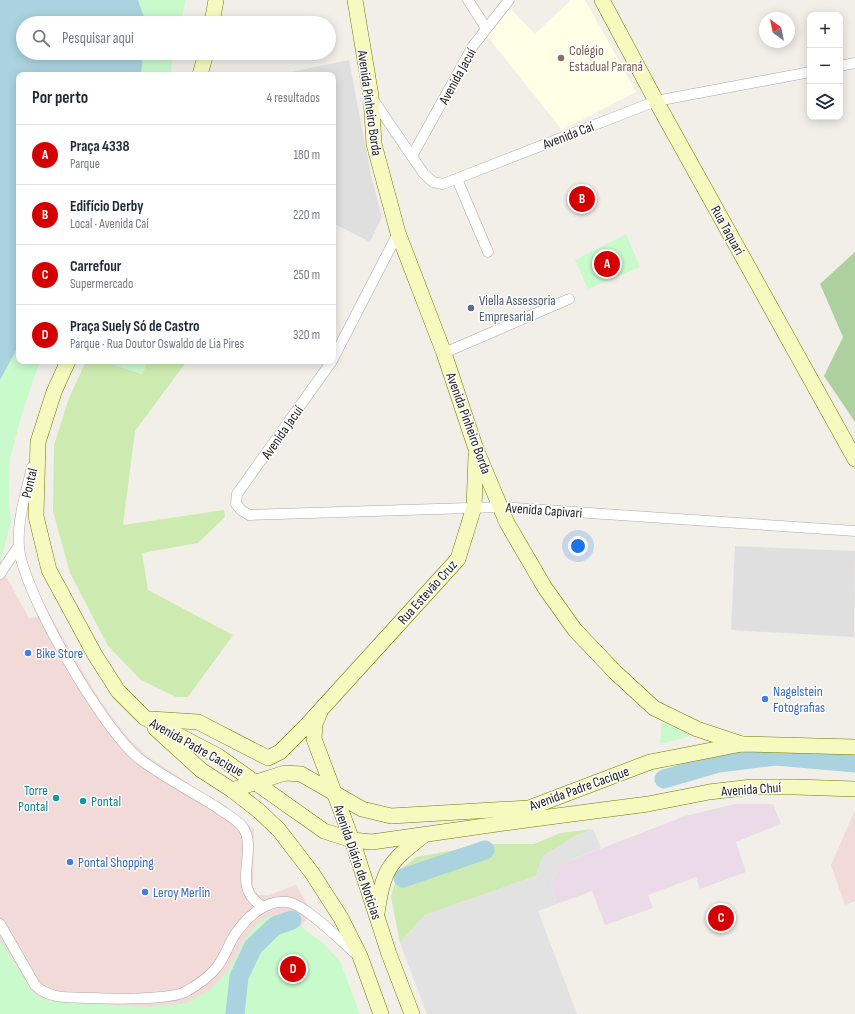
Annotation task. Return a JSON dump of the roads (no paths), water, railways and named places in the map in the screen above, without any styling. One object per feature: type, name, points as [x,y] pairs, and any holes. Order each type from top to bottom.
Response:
[{"type":"main road","points":[[213,16],[216,0]]},
{"type":"main road","name":"Avenida Pinheiro Borda","points":[[355,0],[371,96],[374,144],[398,233],[444,353],[476,449],[500,507],[522,552],[545,588],[575,630],[615,672],[654,708],[697,729],[742,744]]},
{"type":"main road","name":"Rua Taquari","points":[[602,0],[656,101],[855,459]]},
{"type":"main road","points":[[201,72],[204,60]]},
{"type":"main road","name":"Avenida Padre Cacique","points":[[67,364],[54,392],[38,442],[36,516],[50,570],[95,655],[118,691],[145,718],[218,756],[256,781],[324,831],[352,840],[372,842],[648,804]]},
{"type":"main road","name":"Rua Estevão Cruz","points":[[145,718],[198,722],[268,758],[280,752],[321,710],[458,559],[474,507],[476,449]]},
{"type":"main road","name":"Avenida Diário de Notícias","points":[[321,710],[315,724],[314,739],[352,840],[389,954],[412,1014]]},
{"type":"main road","points":[[145,718],[201,770],[232,790],[259,811],[279,830],[312,873],[341,918],[360,956],[381,1014]]},
{"type":"main road","points":[[742,744],[855,747]]},
{"type":"main road","name":"Avenida Padre Cacique","points":[[232,790],[256,781],[285,773],[301,774],[334,795],[362,809],[391,816],[529,808],[650,762],[742,744]]},
{"type":"main road","name":"Avenida Chuí","points":[[648,804],[709,792],[752,787],[855,789]]},
{"type":"main road","points":[[377,916],[382,883],[389,867],[402,852],[425,835]]},
{"type":"street","points":[[468,0],[486,28]]},
{"type":"street","name":"Avenida Jacuí","points":[[412,156],[473,46],[508,0]]},
{"type":"street","points":[[843,65],[855,62]]},
{"type":"street","name":"Avenida Caí","points":[[371,96],[424,174],[433,182],[443,184],[656,101],[807,73]]},
{"type":"street","points":[[457,179],[488,252]]},
{"type":"street","name":"Avenida Jacuí","points":[[336,352],[398,233]]},
{"type":"street","points":[[444,353],[569,299]]},
{"type":"street","name":"Avenida Jacuí","points":[[236,504],[237,494],[329,364]]},
{"type":"street","name":"Pontal","points":[[38,442],[22,512],[18,547],[22,568],[46,620],[93,702],[117,736],[140,760],[203,798],[242,826],[247,835],[246,886],[249,895],[255,902],[262,906]]},
{"type":"street","name":"Avenida Capivari","points":[[236,504],[241,510],[249,515],[500,507],[855,531]]},
{"type":"street","points":[[0,574],[18,547]]},
{"type":"street","points":[[0,924],[35,985],[42,992],[53,996],[105,999],[150,998],[183,993],[200,982],[217,967],[234,936],[262,906],[286,901],[296,904],[304,909],[360,956]]},
{"type":"water","points":[[0,0],[138,0],[144,16],[16,16],[16,60],[142,60],[141,72],[16,72],[16,351],[0,380]]},
{"type":"waterway","points":[[664,779],[719,763],[776,756],[855,763]]},
{"type":"waterway","points":[[403,878],[485,850]]},
{"type":"waterway","points":[[235,1014],[239,977],[253,947],[275,926],[292,920]]},
{"type":"place","name":"Colégio Estadual Paraná","points":[[561,58]]},
{"type":"place","name":"Edifício Derby","points":[[582,199]]},
{"type":"place","name":"Praça 4338","points":[[607,264]]},
{"type":"place","name":"Viella Assessoria Empresarial","points":[[471,308]]},
{"type":"place","name":"Bike Store","points":[[28,653]]},
{"type":"place","name":"Nagelstein Fotografias","points":[[765,699]]},
{"type":"place","name":"Torre Pontal","points":[[56,798]]},
{"type":"place","name":"Pontal","points":[[83,801]]},
{"type":"place","name":"Pontal Shopping","points":[[70,862]]},
{"type":"place","name":"Leroy Merlin","points":[[145,892]]},
{"type":"place","name":"Carrefour","points":[[721,918]]},
{"type":"place","name":"Praça Suely Só de Castro","points":[[293,969]]}]
